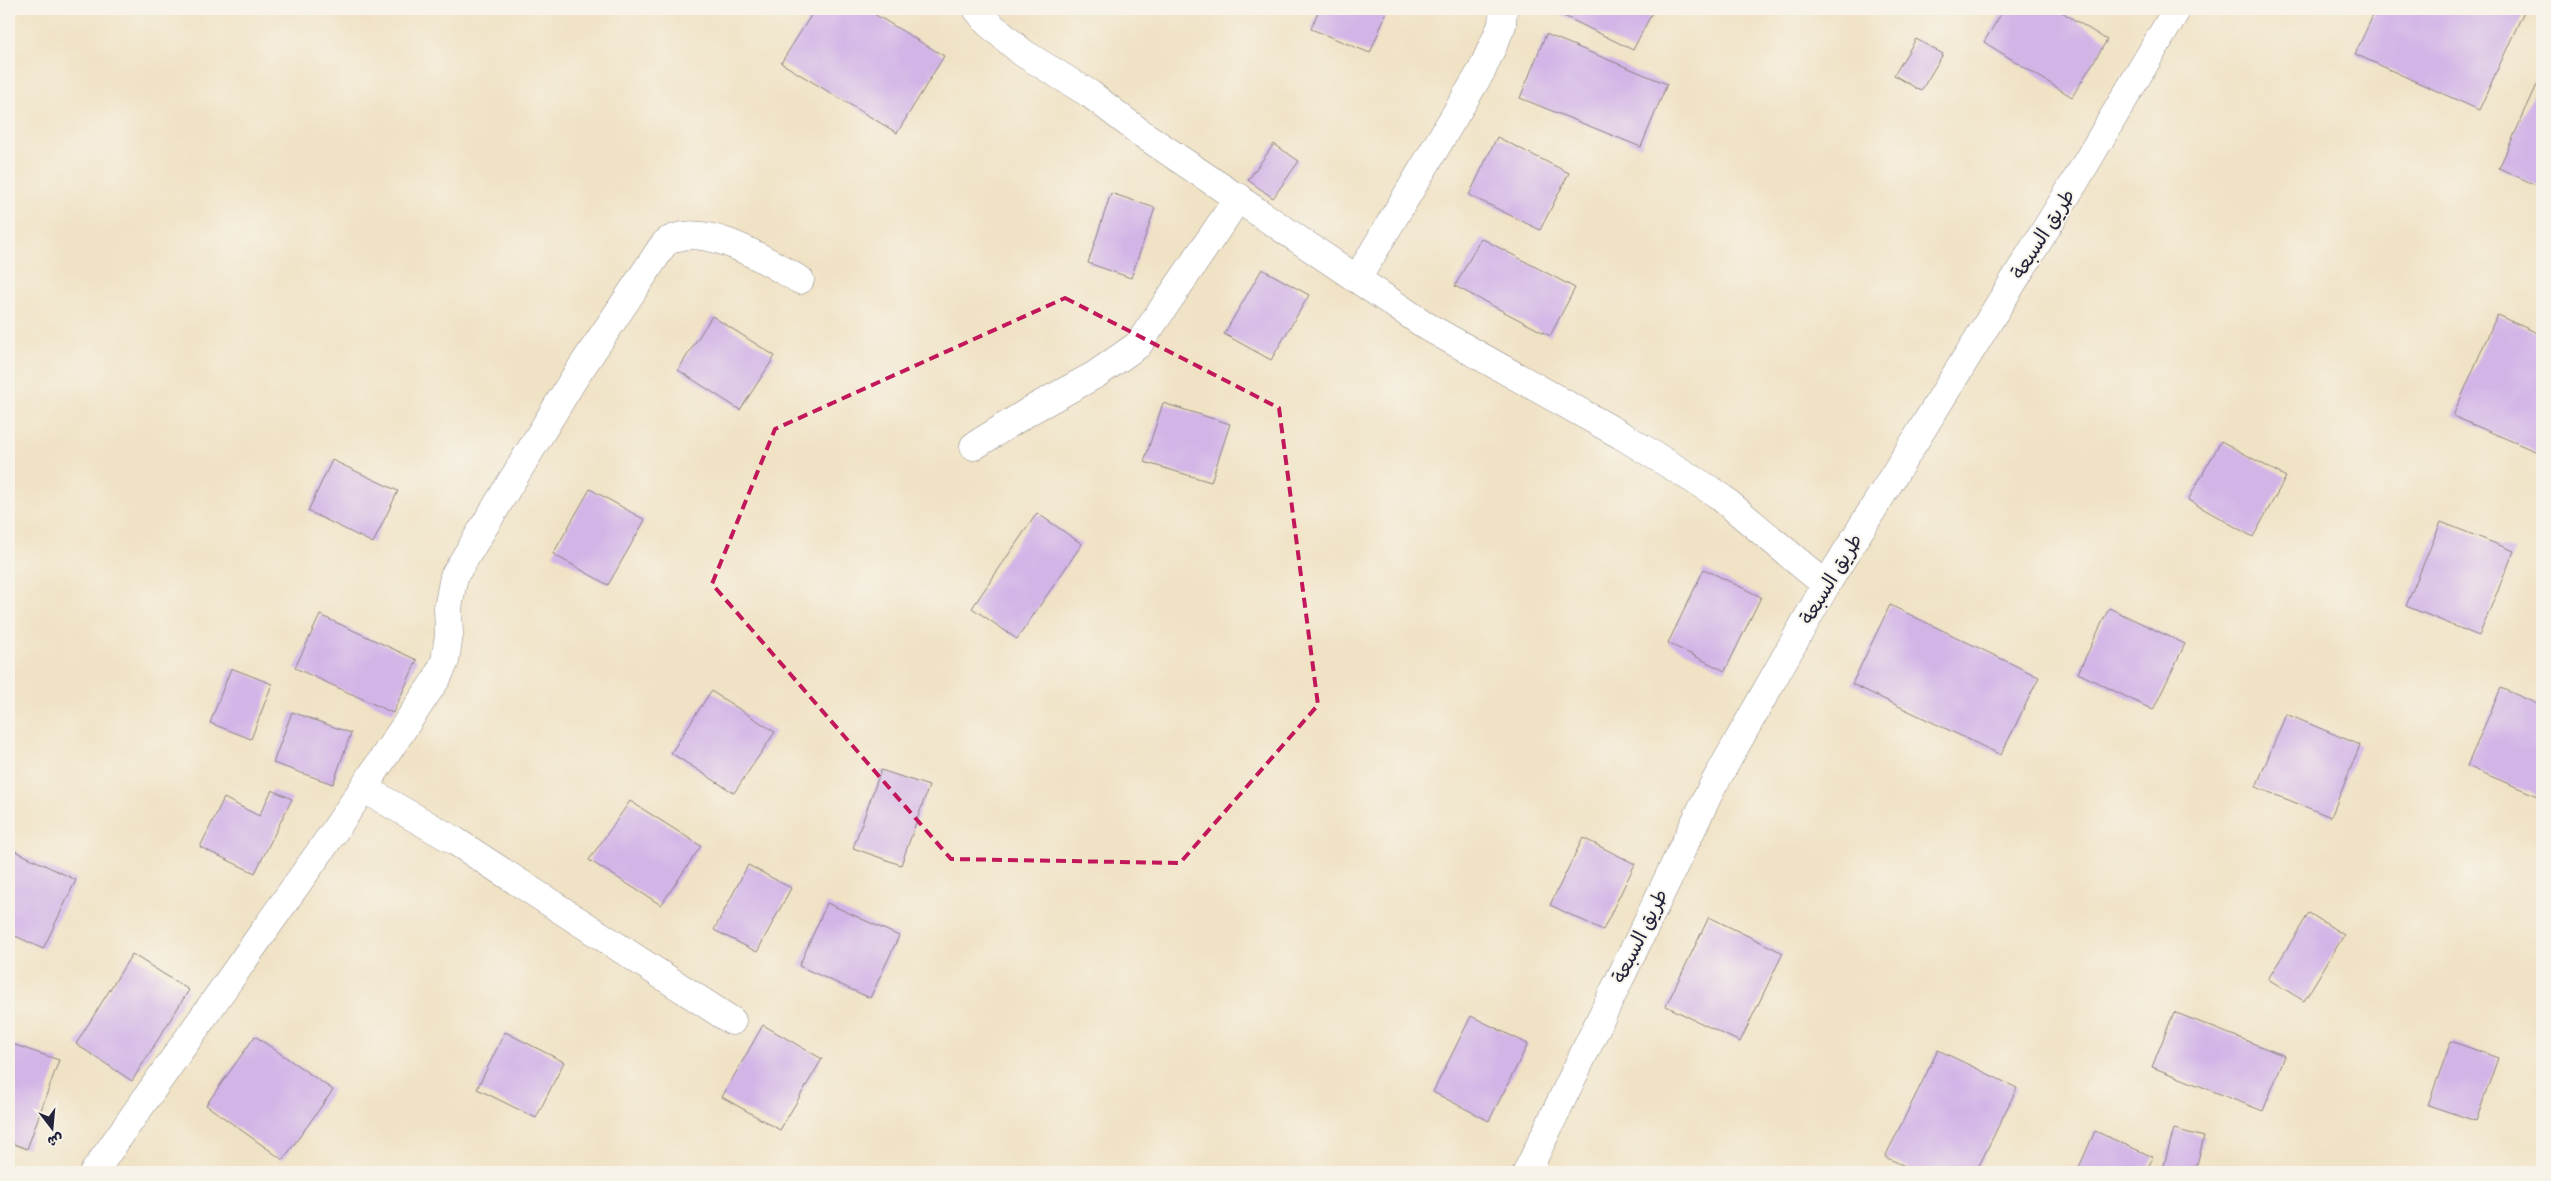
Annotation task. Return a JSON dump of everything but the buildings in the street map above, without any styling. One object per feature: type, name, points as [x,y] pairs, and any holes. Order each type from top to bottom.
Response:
[{"type":"street","points":[[977,9],[988,23],[1023,53],[1090,94],[1141,132],[1428,327],[1621,435],[1717,494],[1826,585]]},
{"type":"street","points":[[1357,279],[1482,70],[1502,25],[1503,9]]},
{"type":"street","name":"طريق السبعة","points":[[1527,1172],[1711,789],[1826,585],[2076,180],[2177,9]]},
{"type":"street","points":[[974,446],[1011,421],[1095,375],[1138,345],[1239,198]]},
{"type":"street","points":[[94,1172],[363,788],[437,678],[445,661],[449,635],[448,608],[454,576],[573,380],[667,242],[695,234],[709,237],[746,251],[800,280]]},
{"type":"street","points":[[363,788],[455,841],[732,1021]]},
{"type":"highlighted area","points":[[1065,298],[1279,408],[1318,705],[1180,863],[951,859],[712,584],[775,429]]}]
